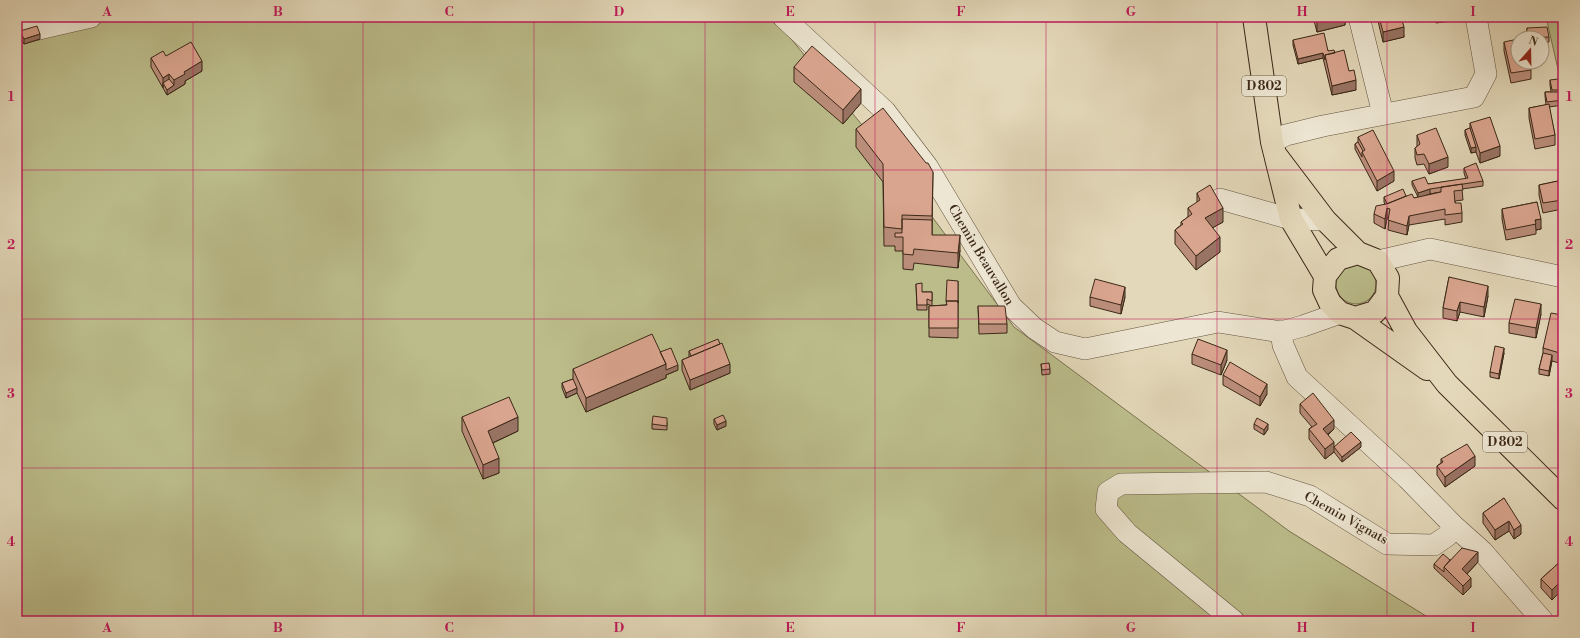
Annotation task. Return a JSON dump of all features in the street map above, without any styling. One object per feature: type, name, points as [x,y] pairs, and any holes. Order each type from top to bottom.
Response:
[{"type":"main road","name":"D 802","points":[[1254,17],[1274,148],[1291,219],[1325,283]]},
{"type":"main road","name":"D 802","points":[[1274,148],[1325,220],[1358,253]]},
{"type":"main road","points":[[1358,253],[1385,278],[1375,312],[1347,316],[1330,303],[1325,283],[1338,259],[1358,253]]},
{"type":"main road","name":"D 802","points":[[1385,278],[1406,331],[1447,384],[1563,499]]},
{"type":"main road","name":"D 802","points":[[1347,316],[1447,384]]},
{"type":"street","points":[[17,34],[91,17]]},
{"type":"street","name":"Chemin Beauvallon","points":[[783,17],[885,111],[928,166],[1011,306],[1034,328],[1055,342],[1085,349],[1218,322],[1288,330],[1347,316]]},
{"type":"street","points":[[1359,17],[1382,114]]},
{"type":"street","points":[[1274,148],[1286,135],[1382,114],[1474,97],[1486,74],[1476,17]]},
{"type":"street","points":[[1220,199],[1291,219],[1325,220]]},
{"type":"street","points":[[1385,278],[1430,249],[1563,277]]},
{"type":"street","points":[[1325,283],[1311,312],[1288,330],[1283,345],[1297,377],[1407,478],[1454,526],[1482,551],[1543,621]]},
{"type":"street","name":"Chemin Vignats","points":[[1234,621],[1127,533],[1106,509],[1108,492],[1120,484],[1266,482],[1310,496],[1387,544],[1434,544],[1447,536],[1454,526]]},
{"type":"green space","points":[[17,17],[773,17],[881,148],[1014,327],[1289,531],[1434,621],[17,621]]},
{"type":"green space","points":[[1546,17],[1561,17],[1563,26],[1563,91],[1550,30]]},
{"type":"green space","points":[[1360,264],[1367,267],[1373,273],[1376,284],[1375,292],[1367,301],[1360,304],[1352,304],[1345,301],[1337,292],[1336,280],[1339,273],[1348,265]]},
{"type":"building","points":[[1379,17],[1401,17],[1404,27],[1383,32]]},
{"type":"building","points":[[37,26],[40,34],[24,39],[20,31]]},
{"type":"building","points":[[1547,27],[1548,30],[1527,30],[1527,28]]},
{"type":"building","points":[[1324,33],[1328,51],[1334,50],[1335,53],[1325,55],[1325,60],[1323,53],[1298,59],[1293,40]]},
{"type":"building","points":[[1510,41],[1510,69],[1504,42]]},
{"type":"building","points":[[191,42],[202,61],[184,72],[185,74],[174,80],[169,74],[163,78],[151,58],[163,51],[166,56]]},
{"type":"building","points":[[812,46],[861,89],[843,110],[794,67]]},
{"type":"building","points":[[1344,50],[1349,71],[1354,70],[1356,80],[1332,86],[1325,55]]},
{"type":"building","points":[[1510,70],[1531,70],[1511,73]]},
{"type":"building","points":[[169,79],[174,85],[167,90],[163,83]]},
{"type":"building","points":[[1558,79],[1561,90],[1552,90],[1550,80]]},
{"type":"building","points":[[1545,92],[1561,92],[1563,100],[1547,102]]},
{"type":"building","points":[[1549,104],[1555,135],[1535,139],[1529,108]]},
{"type":"building","points":[[883,108],[926,163],[928,163],[933,172],[932,216],[902,215],[902,229],[884,227],[883,164],[856,129]]},
{"type":"building","points":[[1490,117],[1500,146],[1480,153],[1470,123]]},
{"type":"building","points":[[1436,128],[1448,157],[1429,164],[1424,154],[1417,155],[1415,148],[1420,144],[1417,135]]},
{"type":"building","points":[[1470,128],[1476,147],[1471,148],[1465,130]]},
{"type":"building","points":[[1373,130],[1394,171],[1377,181],[1362,152],[1365,150],[1358,137]]},
{"type":"building","points":[[1358,142],[1363,151],[1362,157],[1355,144]]},
{"type":"building","points":[[1559,144],[1563,144],[1563,164]]},
{"type":"building","points":[[1476,163],[1483,181],[1430,189],[1418,193],[1412,181],[1425,177],[1428,184],[1468,178],[1464,168]]},
{"type":"building","points":[[1563,179],[1563,206],[1562,200],[1543,203],[1539,185]]},
{"type":"building","points":[[1462,184],[1463,190],[1454,191],[1455,203],[1461,203],[1462,213],[1445,215],[1445,209],[1409,216],[1407,226],[1388,220],[1390,209],[1387,208],[1385,219],[1374,214],[1376,206],[1386,204],[1412,194],[1414,198],[1441,192],[1441,187]]},
{"type":"building","points":[[1210,185],[1223,208],[1205,218],[1220,237],[1196,256],[1175,230],[1183,224],[1181,222],[1192,214],[1188,208],[1200,200],[1197,193]]},
{"type":"building","points":[[1403,189],[1406,196],[1387,204],[1384,197]]},
{"type":"building","points":[[1537,202],[1541,219],[1535,220],[1536,224],[1506,230],[1502,209]]},
{"type":"building","points":[[902,219],[932,220],[932,235],[960,235],[958,253],[914,249],[913,255],[903,254],[903,237],[895,237],[895,233],[902,233]]},
{"type":"building","points":[[1449,277],[1488,286],[1484,307],[1460,302],[1457,311],[1443,308]]},
{"type":"building","points":[[1095,279],[1125,287],[1121,305],[1090,297]]},
{"type":"building","points":[[947,280],[958,281],[958,301],[946,301]]},
{"type":"building","points":[[922,283],[922,292],[932,292],[932,301],[927,299],[927,305],[917,305],[916,284]]},
{"type":"building","points":[[1515,299],[1541,304],[1536,328],[1509,323]]},
{"type":"building","points":[[946,301],[958,301],[958,328],[929,328],[929,306],[947,305]]},
{"type":"building","points":[[978,306],[1005,306],[1007,324],[979,324]]},
{"type":"building","points":[[1551,313],[1563,314],[1563,354],[1543,348]]},
{"type":"building","points":[[652,334],[666,364],[586,398],[573,369]]},
{"type":"building","points":[[718,339],[720,344],[691,356],[689,351]]},
{"type":"building","points":[[1198,339],[1227,350],[1221,365],[1192,354]]},
{"type":"building","points":[[722,343],[730,364],[690,380],[682,360]]},
{"type":"building","points":[[1495,346],[1504,348],[1499,374],[1490,372]]},
{"type":"building","points":[[671,348],[678,365],[666,370],[666,364],[660,352]]},
{"type":"building","points":[[1543,353],[1552,355],[1549,371],[1539,369]]},
{"type":"building","points":[[1230,362],[1267,384],[1260,397],[1223,375]]},
{"type":"building","points":[[1049,363],[1050,369],[1042,370],[1041,364]]},
{"type":"building","points":[[573,379],[577,388],[566,393],[562,383]]},
{"type":"building","points":[[1313,393],[1334,420],[1323,429],[1334,442],[1325,449],[1309,429],[1317,424],[1300,404]]},
{"type":"building","points":[[509,397],[518,417],[488,431],[499,458],[483,465],[462,417]]},
{"type":"building","points":[[723,415],[726,421],[717,425],[714,419]]},
{"type":"building","points":[[653,416],[667,418],[667,426],[652,424]]},
{"type":"building","points":[[1257,418],[1268,424],[1264,430],[1254,424]]},
{"type":"building","points":[[1351,432],[1361,442],[1342,457],[1334,447]]},
{"type":"building","points":[[1467,444],[1475,456],[1445,477],[1437,466],[1443,462],[1441,459]]},
{"type":"building","points":[[1504,498],[1521,525],[1514,530],[1509,521],[1495,530],[1483,513]]},
{"type":"building","points":[[1462,548],[1478,552],[1462,569],[1471,578],[1463,586],[1444,567]]},
{"type":"building","points":[[1443,554],[1450,560],[1444,567],[1444,572],[1434,564]]},
{"type":"building","points":[[1563,559],[1563,579],[1552,590],[1541,579]]}]
